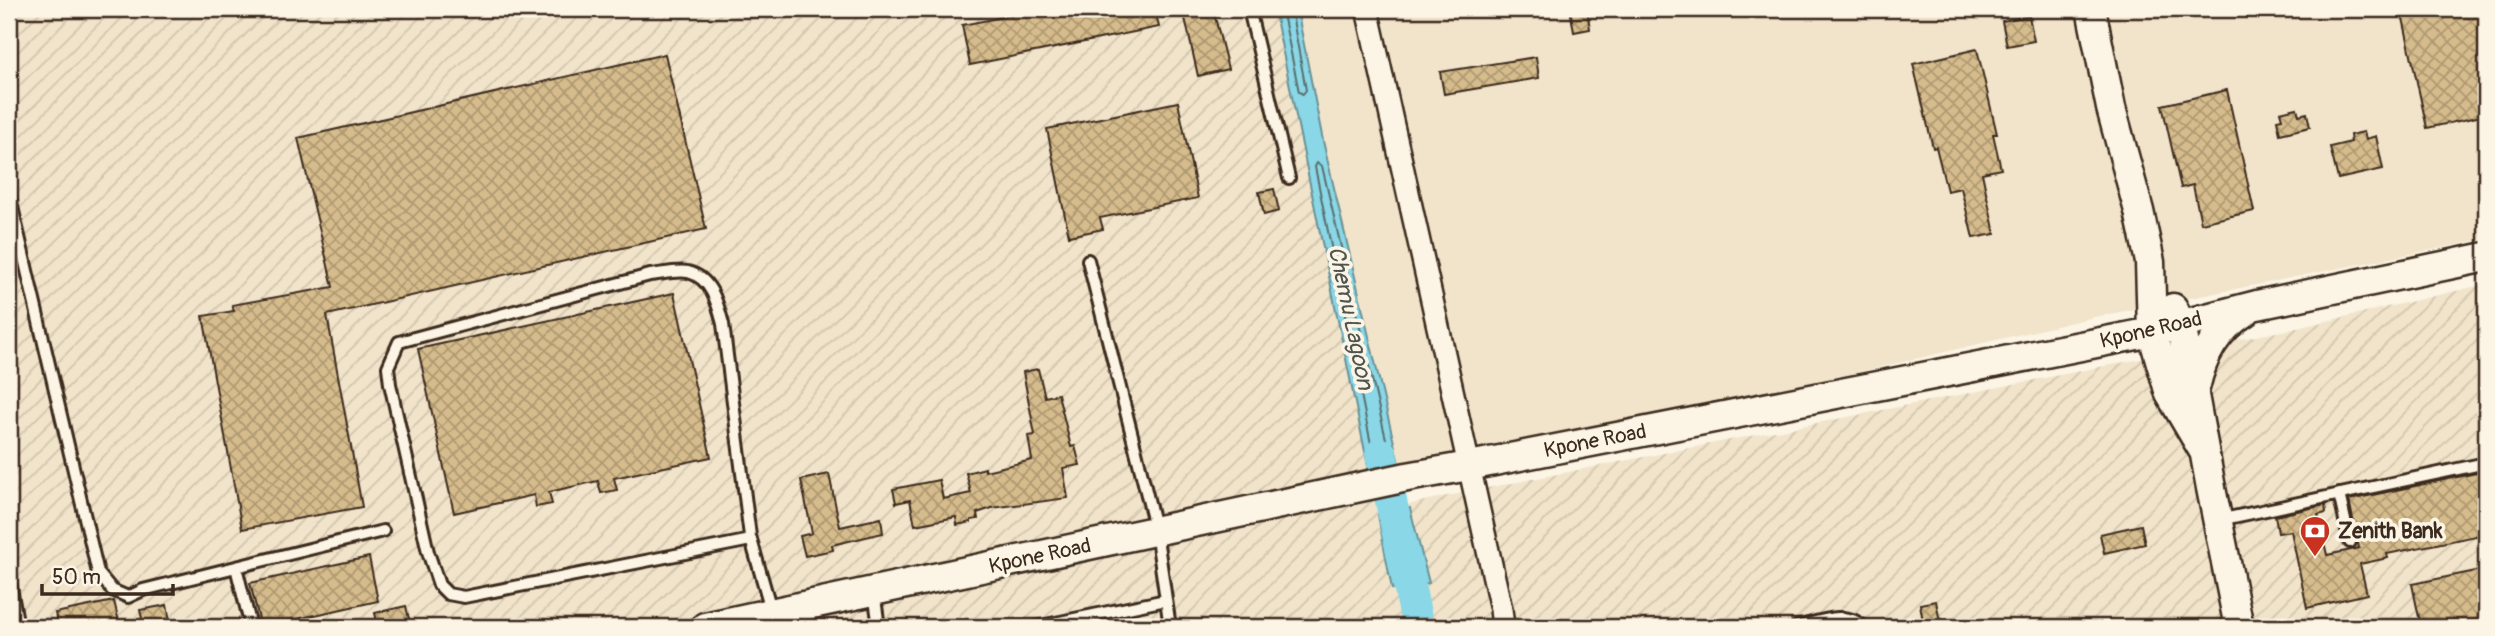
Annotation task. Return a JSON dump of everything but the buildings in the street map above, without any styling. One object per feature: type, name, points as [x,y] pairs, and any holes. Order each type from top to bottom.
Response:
[{"type":"main road","points":[[2091,9],[2111,108],[2140,211],[2150,262],[2152,332],[2170,394],[2203,450]]},
{"type":"main road","name":"Kpone Road","points":[[705,627],[775,620],[874,592],[1407,477],[2152,332],[2257,304],[2486,257]]},
{"type":"main road","points":[[2150,262],[2181,324],[2239,627]]},
{"type":"main road","points":[[2194,391],[2200,366],[2218,333],[2229,321],[2257,304]]},
{"type":"street","points":[[1367,9],[1503,627]]},
{"type":"lane","points":[[1248,9],[1289,178]]},
{"type":"lane","points":[[9,194],[98,573],[112,590],[128,597],[143,590],[383,531]]},
{"type":"lane","points":[[1088,260],[1156,531],[1170,627]]},
{"type":"lane","points":[[751,540],[464,597],[448,594],[439,585],[428,552],[390,384],[388,367],[399,342],[650,275],[687,272],[701,278],[716,297],[723,324],[751,540],[775,620]]},
{"type":"lane","points":[[2217,520],[2486,463]]},
{"type":"lane","points":[[2339,494],[2350,542]]},
{"type":"lane","points":[[236,566],[251,627]]},
{"type":"lane","points":[[9,577],[18,627]]},
{"type":"lane","points":[[874,592],[879,627]]},
{"type":"lane","points":[[1036,627],[1166,600]]},
{"type":"lane","points":[[1796,627],[1848,618],[1859,622],[1863,627]]},
{"type":"shaded area","points":[[9,9],[1274,9],[1377,512],[2292,329],[2486,284],[2486,627],[9,627]]},
{"type":"shaded area","points":[[1297,9],[2486,9],[2486,239],[2090,318],[1697,410],[1399,464],[1323,141]]},
{"type":"water","points":[[1274,9],[1297,9],[1323,141],[1399,464],[1369,471]]},
{"type":"water","points":[[1410,508],[1429,583],[1392,589],[1378,515]]},
{"type":"waterway","name":"Chemu Lagoon","points":[[1381,454],[1418,627]]},
{"type":"place","name":"Zenith Bank","points":[[2315,558]]}]
